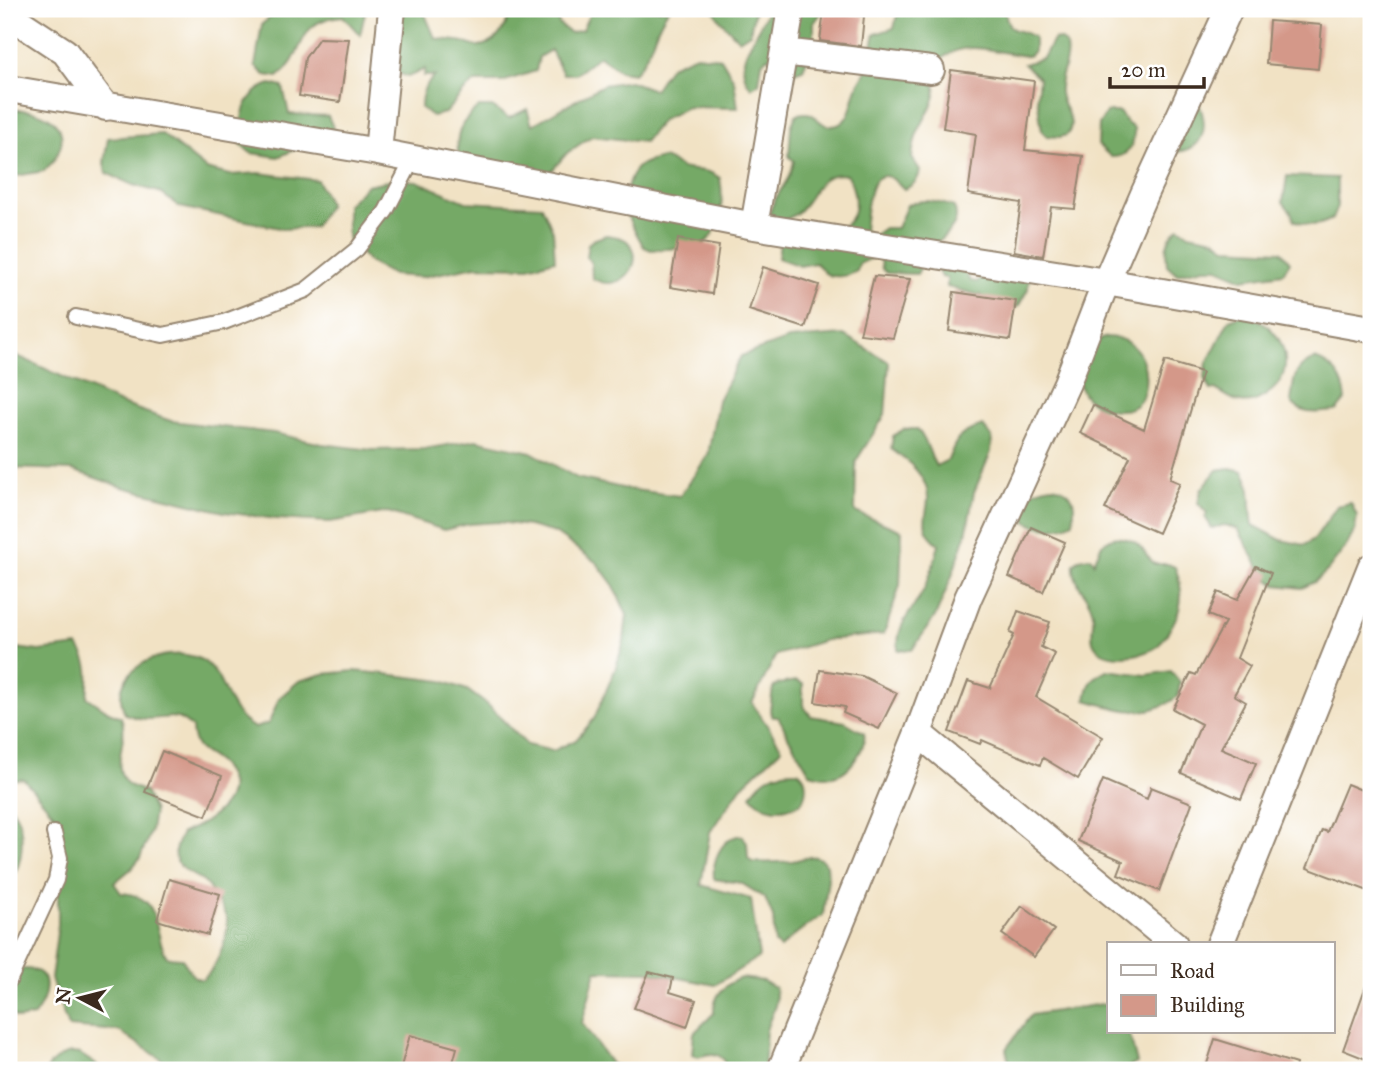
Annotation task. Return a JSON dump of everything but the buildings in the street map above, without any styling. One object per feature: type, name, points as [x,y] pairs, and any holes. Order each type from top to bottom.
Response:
[{"type":"street","points":[[378,152],[392,9]]},
{"type":"street","points":[[754,226],[791,9]]},
{"type":"street","points":[[781,1070],[918,733],[968,598],[1067,383],[1144,194],[1229,9]]},
{"type":"street","points":[[9,15],[65,52],[106,107]]},
{"type":"street","points":[[784,52],[931,71]]},
{"type":"street","points":[[9,89],[378,152],[754,226],[1106,282],[1371,329]]},
{"type":"street","points":[[1221,942],[1371,567]]},
{"type":"street","points":[[918,733],[1172,942]]},
{"type":"lane","points":[[76,317],[163,335],[224,322],[306,290],[357,249],[386,211],[413,159]]},
{"type":"lane","points":[[9,981],[56,880],[60,858],[54,833]]},
{"type":"green space","points":[[281,9],[366,9],[360,35],[343,16],[316,24],[303,39],[288,68],[278,77],[265,75],[255,66],[262,24]]},
{"type":"green space","points":[[510,9],[556,9],[559,24],[570,33],[582,30],[592,9],[669,9],[645,58],[634,73],[620,71],[599,56],[576,74],[563,74],[551,50],[539,57],[536,71],[502,82],[475,82],[445,113],[432,116],[421,108],[424,90],[435,76],[424,76],[425,69],[408,77],[395,72],[399,16],[411,11],[424,12],[435,38],[481,46],[499,35]]},
{"type":"green space","points":[[713,9],[755,9],[750,33],[739,40]]},
{"type":"green space","points":[[767,9],[824,9],[814,23],[814,43],[803,69],[788,74],[774,59],[768,57],[762,62],[759,83],[751,88],[743,67],[745,57]]},
{"type":"green space","points":[[899,9],[1004,9],[1014,30],[1034,37],[1034,51],[1029,56],[977,48],[953,52],[942,59],[931,71],[935,96],[914,144],[912,158],[920,170],[917,179],[904,189],[892,179],[883,176],[872,186],[864,230],[873,236],[884,228],[897,228],[907,205],[925,201],[954,207],[954,225],[936,244],[917,274],[887,273],[876,256],[859,264],[857,271],[840,276],[826,274],[815,263],[800,266],[778,258],[780,242],[827,234],[849,221],[854,210],[854,195],[848,175],[837,174],[823,179],[794,215],[775,225],[768,219],[792,169],[794,161],[789,156],[791,127],[796,115],[811,114],[829,126],[836,126],[846,119],[857,86],[869,65],[875,34],[894,28]]},
{"type":"green space","points":[[1059,39],[1065,43],[1066,49],[1060,93],[1071,124],[1067,135],[1060,137],[1047,136],[1042,131],[1037,97],[1039,78],[1024,64],[1043,58],[1053,40]]},
{"type":"green space","points":[[696,55],[721,58],[734,80],[738,108],[687,107],[662,120],[644,142],[592,136],[567,153],[549,174],[459,157],[457,141],[460,129],[479,107],[492,107],[509,118],[527,109],[532,125],[603,85],[630,81],[654,90],[670,66]]},
{"type":"green space","points":[[271,84],[283,87],[289,114],[328,116],[333,127],[330,141],[303,146],[278,157],[251,153],[241,145],[241,125],[245,108],[254,94]]},
{"type":"green space","points":[[1196,98],[1203,118],[1202,136],[1191,148],[1170,152]]},
{"type":"green space","points":[[9,110],[38,113],[57,125],[61,145],[44,171],[9,176]]},
{"type":"green space","points":[[1107,112],[1119,112],[1134,128],[1130,149],[1117,157],[1111,157],[1098,145],[1099,124]]},
{"type":"green space","points":[[162,134],[206,169],[230,175],[259,173],[317,180],[329,204],[314,227],[284,229],[180,207],[159,192],[133,185],[106,173],[104,163],[108,138]]},
{"type":"green space","points":[[662,158],[682,168],[706,171],[720,178],[720,217],[712,235],[698,247],[651,250],[644,247],[628,216],[626,196],[633,173],[641,165]]},
{"type":"green space","points":[[1287,176],[1337,178],[1337,206],[1332,219],[1313,225],[1294,220],[1283,202]]},
{"type":"green space","points":[[392,180],[417,181],[466,202],[542,206],[553,231],[555,260],[529,267],[476,266],[422,277],[393,275],[370,263],[349,241],[347,232],[347,205],[367,185]]},
{"type":"green space","points":[[1179,227],[1189,234],[1215,239],[1227,248],[1281,251],[1290,262],[1283,273],[1243,279],[1218,268],[1177,274],[1167,265],[1166,254],[1167,244]]},
{"type":"green space","points":[[606,235],[627,241],[633,248],[635,257],[629,273],[614,283],[603,283],[592,278],[591,262],[586,257],[588,244]]},
{"type":"green space","points":[[944,267],[962,269],[971,281],[978,282],[990,267],[1029,274],[1028,289],[1018,307],[990,304],[980,295],[947,287],[947,278],[941,277],[938,271]]},
{"type":"green space","points":[[1242,315],[1268,326],[1283,348],[1285,361],[1283,374],[1277,385],[1263,397],[1247,403],[1233,400],[1215,389],[1211,390],[1205,378],[1207,363],[1229,320]]},
{"type":"green space","points":[[844,335],[889,362],[885,415],[856,461],[855,512],[902,531],[900,585],[884,634],[826,640],[776,655],[752,703],[782,748],[741,787],[710,832],[701,885],[751,899],[759,957],[715,985],[649,972],[596,971],[582,1023],[612,1065],[634,1070],[168,1070],[161,1059],[119,1031],[68,1027],[51,979],[58,925],[58,819],[24,779],[9,780],[9,647],[39,651],[78,646],[87,664],[87,697],[121,717],[122,775],[130,786],[145,792],[154,811],[151,831],[140,858],[114,883],[121,893],[135,896],[151,908],[167,957],[181,958],[195,977],[203,979],[213,968],[221,952],[227,920],[205,883],[185,870],[175,856],[182,833],[212,817],[227,800],[229,780],[219,763],[199,749],[192,728],[180,719],[145,719],[125,714],[121,698],[122,688],[134,670],[148,661],[168,655],[188,655],[203,660],[213,669],[242,719],[255,728],[269,723],[279,698],[299,681],[323,674],[354,671],[442,681],[467,690],[489,706],[527,745],[553,751],[576,740],[594,719],[615,670],[624,641],[627,615],[614,586],[597,563],[555,533],[529,526],[498,522],[469,524],[444,530],[388,512],[330,522],[277,519],[224,512],[122,487],[72,470],[9,468],[9,352],[122,404],[171,421],[274,433],[322,444],[372,450],[424,449],[476,440],[531,452],[577,478],[627,489],[680,496],[708,455],[718,400],[741,356],[789,339]]},
{"type":"green space","points":[[1107,337],[1126,341],[1142,359],[1144,392],[1140,401],[1129,409],[1108,409],[1094,404],[1082,392],[1078,381],[1089,348]]},
{"type":"green space","points":[[1315,359],[1333,369],[1343,385],[1346,399],[1336,411],[1306,412],[1291,402],[1298,371]]},
{"type":"green space","points":[[983,426],[992,437],[991,452],[974,492],[966,535],[952,576],[936,615],[912,650],[898,650],[902,625],[926,585],[939,544],[931,537],[925,523],[928,493],[925,484],[915,469],[891,449],[893,436],[904,429],[917,429],[936,466],[948,460],[956,441],[963,434]]},
{"type":"green space","points":[[1230,468],[1243,471],[1246,477],[1253,525],[1281,540],[1305,545],[1315,538],[1337,506],[1351,503],[1357,516],[1355,530],[1328,570],[1315,582],[1302,588],[1276,585],[1264,576],[1238,529],[1225,525],[1212,528],[1205,517],[1207,513],[1198,503],[1201,490],[1217,470]]},
{"type":"green space","points":[[1052,486],[1065,490],[1072,498],[1073,522],[1050,528],[1026,521],[1025,506],[1029,496],[1037,489]]},
{"type":"green space","points":[[1114,537],[1134,542],[1154,564],[1175,567],[1179,579],[1181,599],[1176,618],[1158,646],[1143,653],[1123,656],[1098,649],[1092,638],[1092,609],[1074,570],[1074,564],[1079,559],[1091,557],[1094,562],[1102,544]]},
{"type":"green space","points":[[1107,670],[1146,675],[1171,671],[1180,682],[1178,696],[1156,708],[1133,711],[1086,700],[1092,682]]},
{"type":"green space","points":[[797,681],[803,684],[803,705],[811,716],[845,722],[864,733],[860,753],[845,771],[839,774],[827,776],[810,773],[778,717],[772,717],[770,710],[773,688],[778,684]]},
{"type":"green space","points":[[798,771],[802,774],[806,786],[801,803],[774,809],[762,805],[751,795],[770,776]]},
{"type":"green space","points":[[9,805],[19,822],[22,843],[18,864],[9,882]]},
{"type":"green space","points":[[743,836],[747,843],[748,858],[752,862],[815,857],[827,865],[828,879],[823,915],[780,948],[775,944],[773,917],[765,898],[741,883],[714,879],[718,853],[726,842]]},
{"type":"green space","points":[[23,969],[40,973],[46,985],[34,1016],[19,1019],[9,1014],[9,982]]},
{"type":"green space","points":[[741,978],[763,981],[775,988],[776,1001],[766,1031],[763,1070],[725,1070],[724,1060],[718,1055],[698,1057],[692,1054],[694,1033],[714,1013],[718,996],[725,987]]},
{"type":"green space","points":[[1107,1003],[1107,1034],[1130,1034],[1137,1063],[1124,1070],[1011,1070],[1006,1049],[1031,1015]]},
{"type":"green space","points":[[72,1053],[80,1054],[104,1070],[47,1070],[58,1058]]}]
